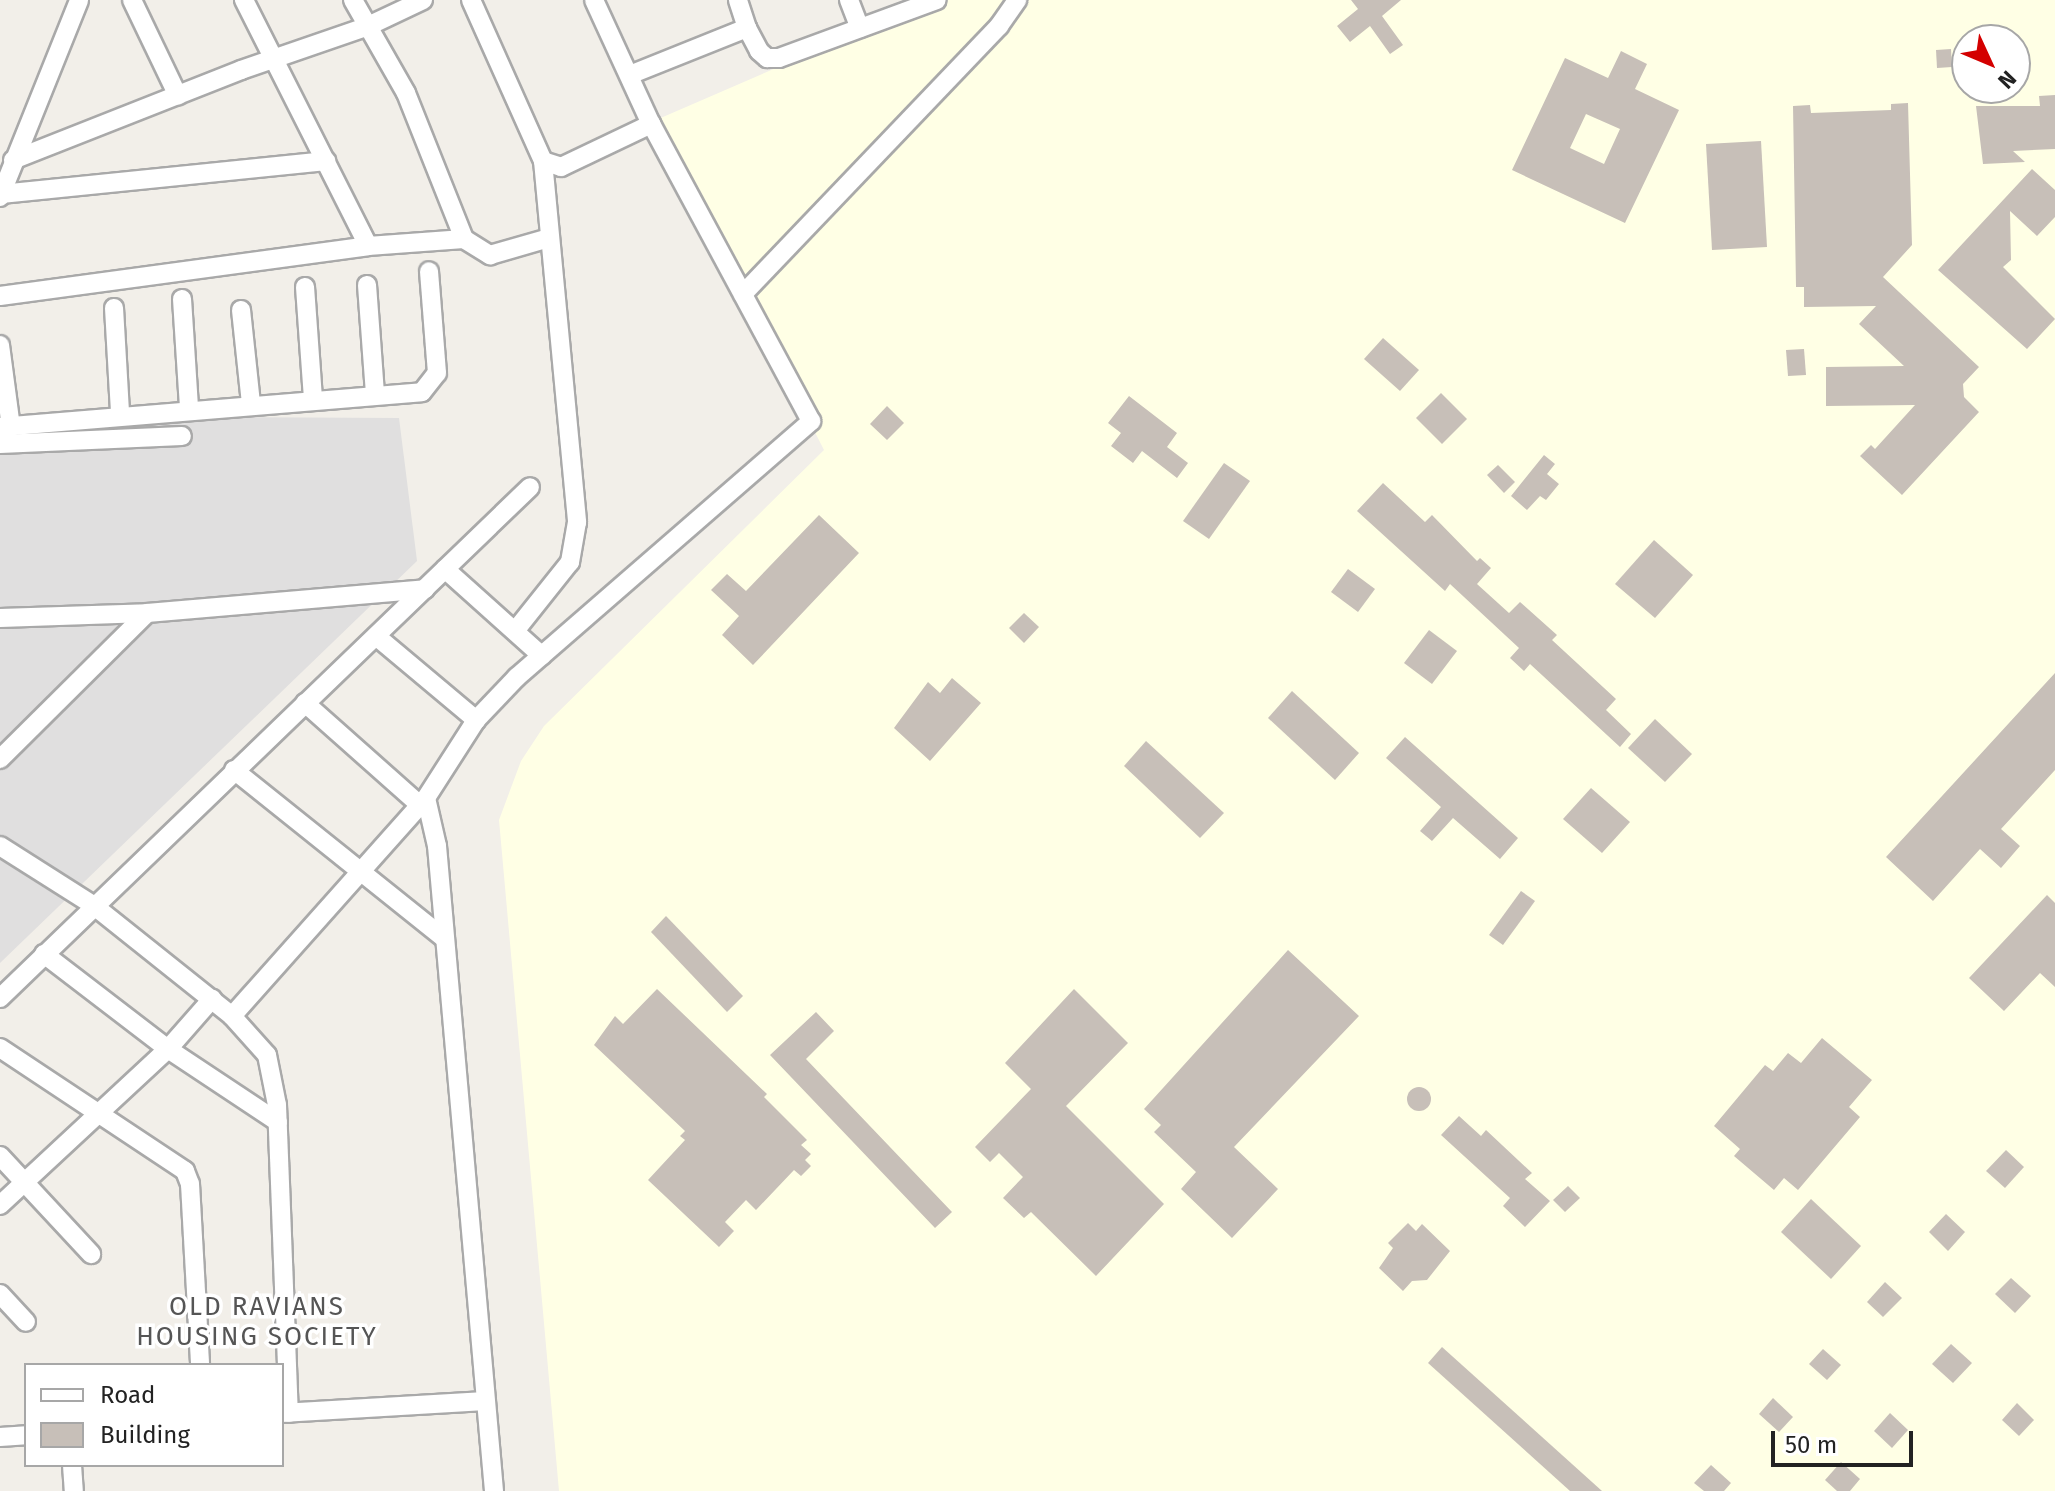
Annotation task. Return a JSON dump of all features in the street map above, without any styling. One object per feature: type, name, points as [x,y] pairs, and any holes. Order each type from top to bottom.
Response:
[{"type":"street","points":[[79,0],[0,196],[326,161]]},
{"type":"street","points":[[132,0],[178,96]]},
{"type":"street","points":[[244,0],[271,60],[368,246]]},
{"type":"street","points":[[353,0],[406,93],[464,239]]},
{"type":"street","points":[[13,160],[271,60],[366,27],[423,0]]},
{"type":"street","points":[[471,0],[543,161],[576,544],[570,562],[515,631]]},
{"type":"street","points":[[232,1016],[423,802],[476,720],[542,656],[811,421],[651,124],[632,74],[594,0]]},
{"type":"street","points":[[738,0],[747,28],[767,58],[937,0]]},
{"type":"street","points":[[849,0],[860,28]]},
{"type":"street","points":[[743,294],[999,26],[1017,0]]},
{"type":"street","points":[[632,74],[747,28]]},
{"type":"street","points":[[543,161],[561,167],[651,124]]},
{"type":"street","points":[[0,296],[368,246],[464,239],[490,255],[549,238]]},
{"type":"street","points":[[0,345],[6,427],[120,413],[422,392],[437,373],[429,271]]},
{"type":"street","points":[[367,285],[375,394]]},
{"type":"street","points":[[305,287],[313,399]]},
{"type":"street","points":[[182,299],[189,408]]},
{"type":"street","points":[[114,308],[120,413]]},
{"type":"street","points":[[241,310],[251,404]]},
{"type":"street","points":[[0,444],[182,436]]},
{"type":"street","points":[[0,998],[93,905],[530,487]]},
{"type":"street","points":[[445,569],[542,656]]},
{"type":"street","points":[[0,618],[147,613],[425,589]]},
{"type":"street","points":[[0,759],[147,613]]},
{"type":"street","points":[[376,636],[476,720]]},
{"type":"street","points":[[305,703],[423,802],[437,846],[494,1491]]},
{"type":"street","points":[[234,770],[357,873],[445,939]]},
{"type":"street","points":[[0,846],[93,905],[232,1016],[267,1055],[278,1122],[286,1413],[485,1401]]},
{"type":"street","points":[[44,954],[168,1049],[278,1122]]},
{"type":"street","points":[[0,1205],[168,1049],[212,999]]},
{"type":"street","points":[[0,1048],[172,1161],[190,1184],[200,1363]]},
{"type":"street","points":[[0,1156],[91,1254]]},
{"type":"street","points":[[0,1294],[26,1322]]},
{"type":"street","points":[[0,1437],[24,1435]]},
{"type":"street","points":[[72,1467],[74,1491]]},
{"type":"shaded area","points":[[933,0],[2055,0],[2055,1491],[559,1491],[499,820],[521,761],[544,726],[824,450],[656,120]]},
{"type":"shaded area","points":[[0,416],[399,418],[417,561],[0,963]]},
{"type":"building","points":[[1351,0],[1401,0],[1382,16],[1403,45],[1390,54],[1370,26],[1350,42],[1337,26],[1358,9]]},
{"type":"building","points":[[1951,49],[1951,67],[1937,68],[1936,50]]},
{"type":"building","points":[[1621,51],[1647,64],[1635,89],[1679,110],[1625,223],[1512,170],[1565,58],[1608,78]],"holes":[[[1586,114],[1620,129],[1604,164],[1570,148]]]},
{"type":"building","points":[[2055,95],[2055,149],[2013,151],[2025,162],[1983,164],[1976,106],[2040,106],[2039,96]]},
{"type":"building","points":[[1908,103],[1912,245],[1883,277],[1979,367],[1963,384],[1964,397],[1979,412],[1902,495],[1860,456],[1871,445],[1875,449],[1915,405],[1826,406],[1826,367],[1904,366],[1859,324],[1876,306],[1804,307],[1804,287],[1796,287],[1793,106],[1810,105],[1811,113],[1891,110],[1891,104]]},
{"type":"building","points":[[1761,141],[1767,247],[1712,250],[1706,144]]},
{"type":"building","points":[[2032,169],[2055,190],[2055,217],[2037,236],[2010,211],[2011,260],[2003,267],[2055,319],[2027,349],[1938,270]]},
{"type":"building","points":[[1383,338],[1419,370],[1400,391],[1364,359]]},
{"type":"building","points":[[1804,349],[1806,375],[1788,376],[1786,350]]},
{"type":"building","points":[[1441,393],[1467,419],[1442,444],[1416,418]]},
{"type":"building","points":[[1129,396],[1177,433],[1167,447],[1188,463],[1177,478],[1142,451],[1133,463],[1111,446],[1121,433],[1108,423]]},
{"type":"building","points":[[887,406],[904,423],[887,440],[870,424]]},
{"type":"building","points":[[1544,455],[1555,464],[1547,474],[1559,484],[1546,500],[1540,496],[1527,510],[1511,496]]},
{"type":"building","points":[[1224,463],[1250,481],[1209,539],[1183,521]]},
{"type":"building","points":[[1498,465],[1515,482],[1504,493],[1487,475]]},
{"type":"building","points":[[1383,483],[1425,522],[1432,515],[1477,561],[1480,558],[1491,568],[1477,584],[1509,613],[1520,602],[1557,635],[1552,640],[1616,699],[1606,710],[1631,734],[1620,747],[1530,664],[1524,671],[1510,658],[1519,648],[1450,584],[1445,591],[1357,511]]},
{"type":"building","points":[[819,515],[859,553],[753,665],[722,635],[739,616],[711,590],[727,574],[746,591]]},
{"type":"building","points":[[1654,540],[1693,575],[1655,618],[1615,584]]},
{"type":"building","points":[[1348,569],[1375,589],[1358,612],[1331,592]]},
{"type":"building","points":[[1024,613],[1039,627],[1024,643],[1009,628]]},
{"type":"building","points":[[1429,630],[1457,651],[1432,684],[1404,663]]},
{"type":"building","points":[[2055,673],[2055,770],[2001,829],[2020,846],[2001,868],[1980,849],[1933,901],[1886,857]]},
{"type":"building","points":[[952,678],[981,703],[930,761],[894,728],[928,682],[940,693]]},
{"type":"building","points":[[1292,691],[1359,753],[1335,780],[1268,718]]},
{"type":"building","points":[[1655,719],[1692,754],[1665,782],[1628,748]]},
{"type":"building","points":[[1405,737],[1518,838],[1500,859],[1453,818],[1432,841],[1420,831],[1441,807],[1386,758]]},
{"type":"building","points":[[1146,741],[1224,813],[1200,838],[1124,766]]},
{"type":"building","points":[[1591,788],[1630,822],[1602,853],[1563,819]]},
{"type":"building","points":[[1521,891],[1535,901],[1503,945],[1489,935]]},
{"type":"building","points":[[2047,895],[2055,903],[2055,987],[2040,973],[2004,1011],[1969,978]]},
{"type":"building","points":[[666,916],[743,996],[727,1012],[651,932]]},
{"type":"building","points":[[1288,950],[1359,1016],[1234,1147],[1278,1189],[1232,1238],[1181,1189],[1196,1172],[1154,1132],[1161,1125],[1144,1109]]},
{"type":"building","points":[[657,989],[767,1094],[764,1097],[807,1140],[801,1145],[811,1154],[805,1160],[811,1166],[801,1176],[794,1170],[756,1210],[746,1200],[725,1222],[734,1231],[719,1247],[648,1180],[685,1140],[680,1136],[685,1131],[594,1045],[615,1016],[623,1024]]},
{"type":"building","points":[[1074,989],[1128,1043],[1066,1106],[1164,1204],[1096,1276],[1031,1212],[1024,1218],[1003,1198],[1023,1177],[999,1153],[990,1162],[975,1147],[1031,1089],[1005,1063]]},
{"type":"building","points":[[816,1012],[834,1031],[806,1059],[952,1212],[935,1228],[770,1055]]},
{"type":"building","points":[[1822,1038],[1872,1080],[1849,1107],[1860,1117],[1798,1190],[1784,1178],[1774,1190],[1734,1156],[1740,1149],[1714,1126],[1765,1065],[1773,1071],[1788,1053],[1801,1063]]},
{"type":"building","points":[[1419,1087],[1427,1091],[1431,1099],[1427,1107],[1419,1111],[1411,1107],[1407,1099],[1411,1091]]},
{"type":"building","points":[[1459,1116],[1481,1136],[1486,1130],[1532,1173],[1525,1179],[1550,1201],[1525,1227],[1503,1206],[1510,1198],[1441,1135]]},
{"type":"building","points":[[2006,1150],[2024,1167],[2005,1188],[1986,1171]]},
{"type":"building","points":[[1568,1186],[1580,1198],[1565,1212],[1553,1200]]},
{"type":"building","points":[[1811,1199],[1861,1246],[1831,1279],[1781,1232]]},
{"type":"building","points":[[1946,1214],[1965,1232],[1948,1251],[1929,1232]]},
{"type":"building","points":[[1408,1223],[1416,1231],[1422,1224],[1450,1251],[1427,1280],[1412,1281],[1403,1291],[1379,1268],[1393,1248],[1388,1243]]},
{"type":"building","points":[[2011,1278],[2031,1296],[2015,1313],[1995,1294]]},
{"type":"building","points":[[1885,1282],[1902,1298],[1883,1317],[1867,1302]]},
{"type":"building","points":[[1951,1344],[1972,1363],[1953,1383],[1932,1364]]},
{"type":"building","points":[[1442,1347],[1602,1491],[1570,1491],[1428,1363]]},
{"type":"building","points":[[1823,1349],[1841,1365],[1827,1380],[1809,1364]]},
{"type":"building","points":[[1773,1398],[1793,1417],[1779,1432],[1759,1414]]},
{"type":"building","points":[[2017,1403],[2034,1420],[2019,1436],[2002,1420]]},
{"type":"building","points":[[1890,1413],[1908,1430],[1892,1448],[1874,1431]]},
{"type":"building","points":[[1841,1462],[1860,1479],[1850,1491],[1837,1491],[1825,1480]]},
{"type":"building","points":[[1711,1465],[1731,1483],[1724,1491],[1704,1491],[1694,1483]]},
{"type":"district","name":"OLD RAVIANS HOUSING SOCIETY","points":[[257,1322]]}]
